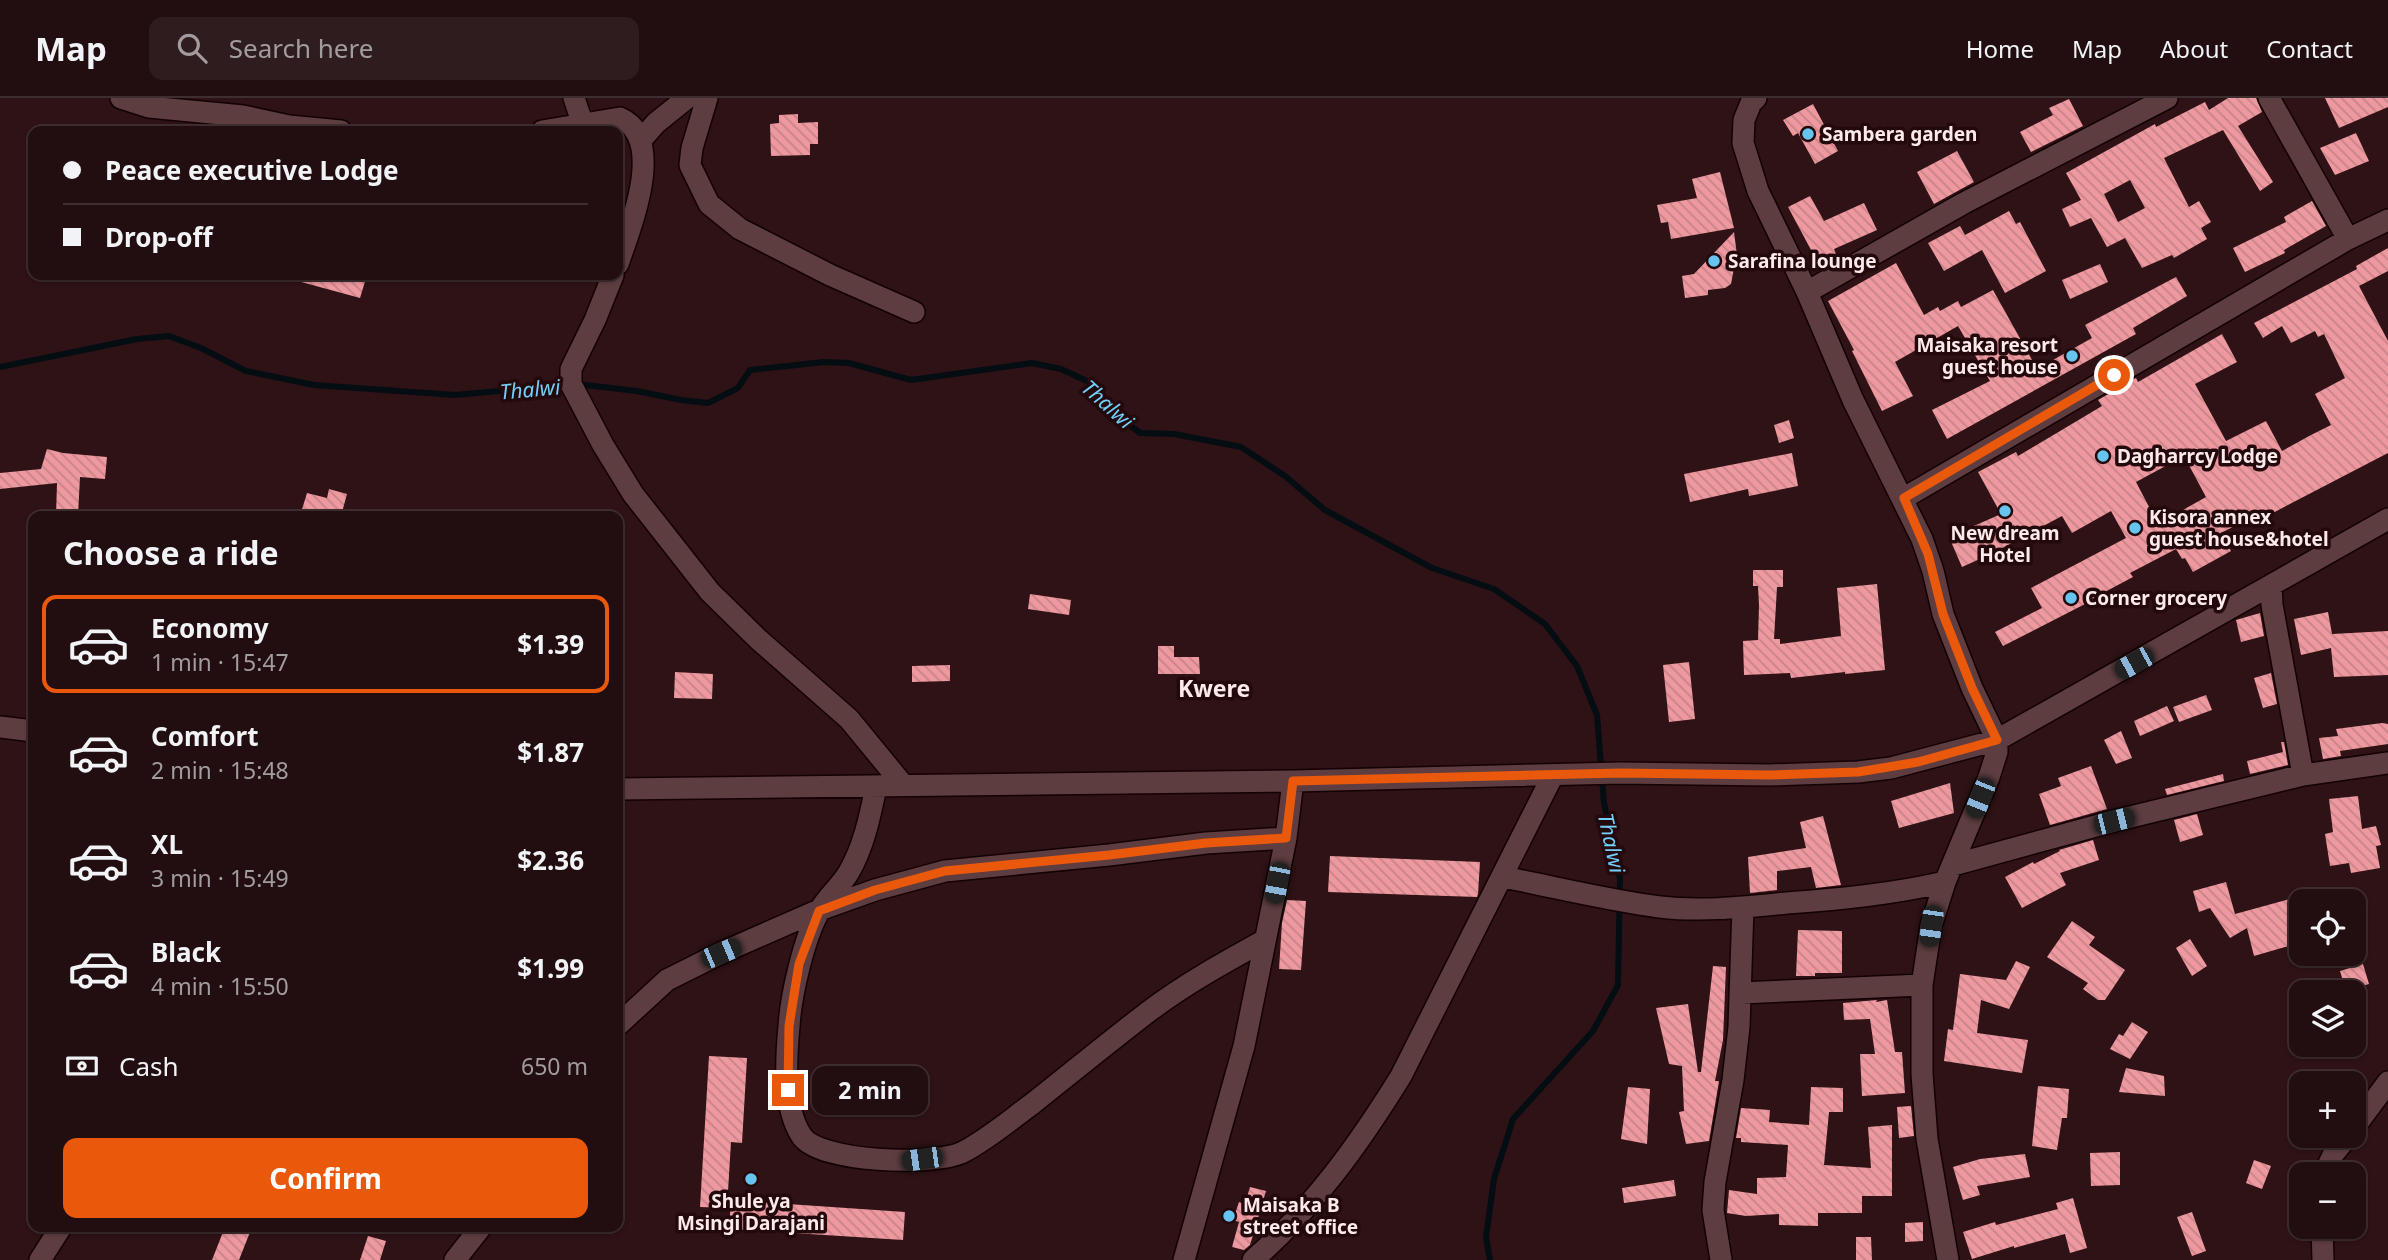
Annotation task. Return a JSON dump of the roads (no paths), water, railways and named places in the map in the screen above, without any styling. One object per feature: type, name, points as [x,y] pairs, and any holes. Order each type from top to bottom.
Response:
[{"type":"street","points":[[121,98],[149,107],[243,116],[289,126]]},
{"type":"street","points":[[574,98],[583,125]]},
{"type":"street","points":[[641,140],[656,123],[687,98]]},
{"type":"street","points":[[707,98],[692,148],[690,165],[709,204],[740,229],[830,275],[914,312]]},
{"type":"street","points":[[1756,98],[1744,120],[1743,143],[1758,191],[1807,292],[1853,400],[1904,498],[1928,554],[1947,627],[1997,740],[1997,752],[1989,777],[1949,873],[1931,926],[1922,985],[1922,1074],[1926,1126],[1948,1260]]},
{"type":"street","points":[[1807,292],[1964,203],[2166,98]]},
{"type":"street","points":[[2269,98],[2348,239]]},
{"type":"street","points":[[576,126],[608,118],[620,118],[631,123],[641,140],[643,175],[623,248]]},
{"type":"street","points":[[1904,498],[2348,239],[2388,220]]},
{"type":"street","points":[[611,280],[571,369],[571,384],[603,445],[633,494],[710,592],[759,640],[849,719],[904,786]]},
{"type":"street","points":[[623,789],[1293,781],[1621,773],[1769,775],[1858,772],[1909,764],[1997,740],[2388,519]]},
{"type":"street","points":[[2271,585],[2272,605],[2303,775]]},
{"type":"street","points":[[0,727],[28,730]]},
{"type":"street","points":[[1503,877],[1661,907],[1743,907],[1889,894],[2114,821],[2303,775],[2388,763]]},
{"type":"street","points":[[1254,1260],[1280,1237],[1336,1174],[1401,1076],[1553,775]]},
{"type":"street","points":[[1184,1260],[1244,1046],[1286,838],[1293,781]]},
{"type":"street","points":[[876,787],[858,854],[848,874],[819,911],[799,964],[789,1026],[788,1090],[791,1114],[801,1137],[808,1143],[841,1154],[903,1162],[960,1153],[1022,1111],[1150,1011],[1203,974],[1265,940]]},
{"type":"street","points":[[623,1020],[667,981],[721,953],[875,890],[945,871],[1206,843],[1286,838]]},
{"type":"street","points":[[1721,1260],[1713,1210],[1715,1182],[1733,1080],[1741,993],[1743,907]]},
{"type":"street","points":[[1741,993],[1922,985]]},
{"type":"street","points":[[623,1007],[641,1003]]},
{"type":"street","points":[[2366,1112],[2388,1082]]},
{"type":"street","points":[[40,1260],[58,1232]]},
{"type":"street","points":[[455,1260],[477,1232]]},
{"type":"street","points":[[2322,1239],[2323,1260]]},
{"type":"waterway","name":"Thalwi","points":[[0,367],[137,339],[169,336],[201,348],[246,371],[314,385],[455,395],[566,385]]},
{"type":"waterway","name":"Thalwi","points":[[577,384],[708,403],[738,388],[750,370],[824,362],[849,363],[911,380],[1032,363],[1061,369],[1089,382],[1110,410],[1140,433],[1174,434],[1241,447],[1285,476],[1325,510],[1432,568],[1494,589],[1545,624],[1577,666],[1597,715],[1604,803],[1620,879],[1618,985],[1593,1031],[1513,1119],[1494,1179],[1486,1237],[1490,1260]]},
{"type":"place","name":"Sambera garden","points":[[1808,134]]},
{"type":"place","name":"Sarafina lounge","points":[[1714,261]]},
{"type":"place","name":"Maisaka resort guest house","points":[[2072,356]]},
{"type":"place","name":"Dagharrcy Lodge","points":[[2103,456]]},
{"type":"place","name":"New dream Hotel","points":[[2005,511]]},
{"type":"place","name":"Kisora annex guest house&hotel","points":[[2135,528]]},
{"type":"place","name":"Corner grocery","points":[[2071,598]]},
{"type":"place","name":"Shule ya Msingi Darajani","points":[[751,1179]]},
{"type":"place","name":"Maisaka B street office","points":[[1229,1216]]},
{"type":"district","name":"Kwere","points":[[1214,688]]}]
